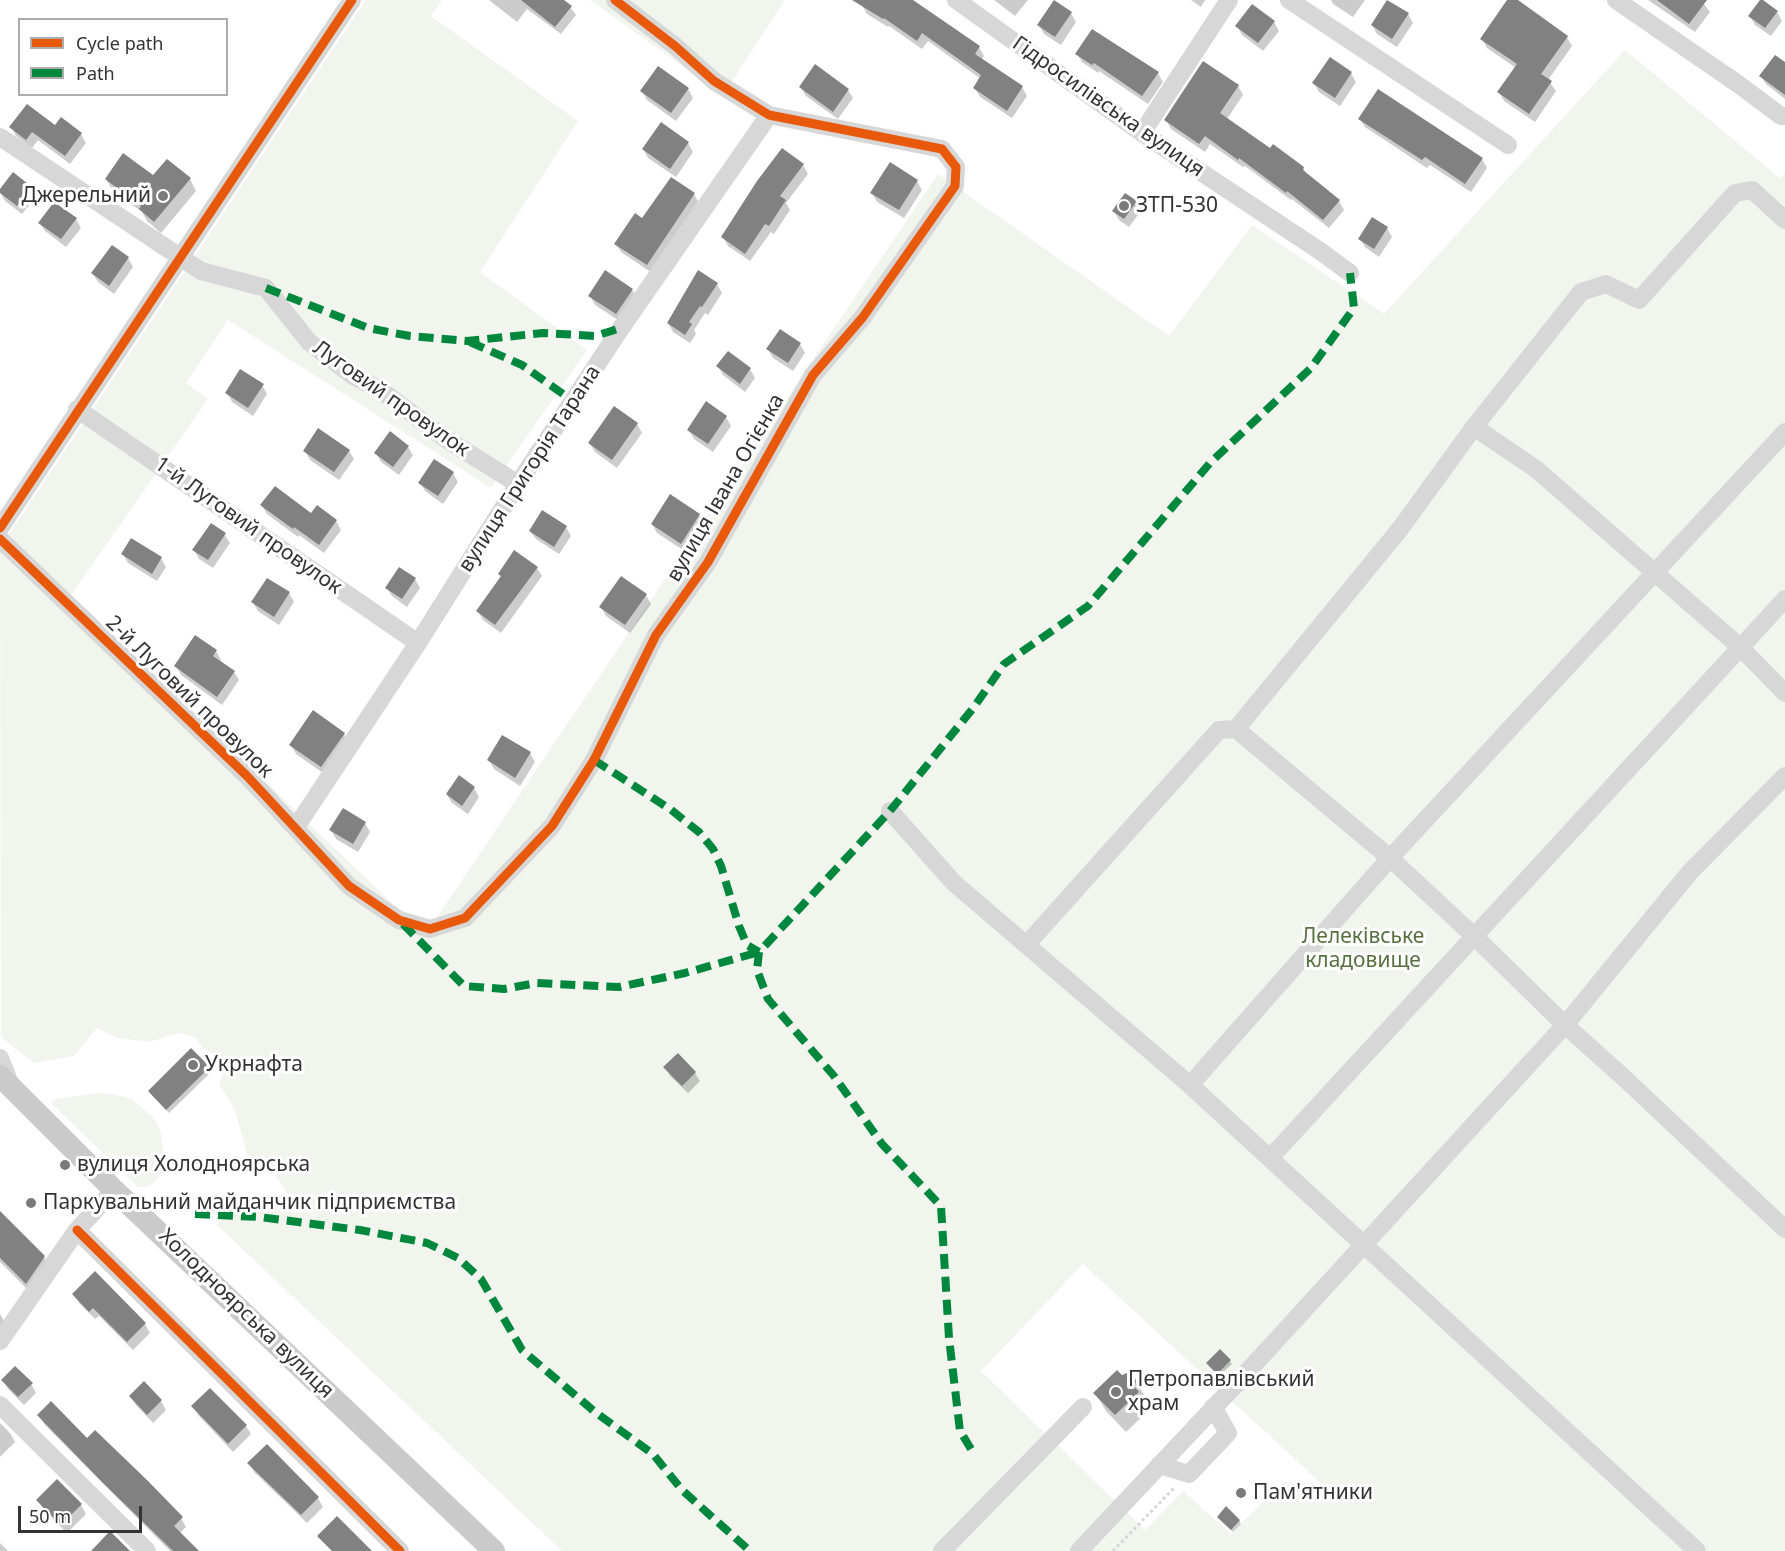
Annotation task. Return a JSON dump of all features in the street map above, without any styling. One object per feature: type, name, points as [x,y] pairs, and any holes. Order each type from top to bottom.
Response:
[{"type":"main road","name":"Холодноярська вулиця","points":[[4,1082],[114,1190],[494,1551]]},
{"type":"street","points":[[0,528],[352,0]]},
{"type":"street","points":[[615,0],[675,46],[714,81],[769,115]]},
{"type":"street","name":"Гідросилівська вулиця","points":[[956,0],[1142,133],[1350,273]]},
{"type":"street","points":[[1142,133],[1229,0]]},
{"type":"street","points":[[1289,0],[1508,145]]},
{"type":"street","points":[[1616,0],[1781,116],[1785,116]]},
{"type":"street","name":"вулиця Івана Огієнка","points":[[349,886],[399,920],[430,930],[465,918],[552,826],[594,760],[656,636],[708,562],[813,375],[863,317],[955,186],[956,167],[942,149],[769,115]]},
{"type":"street","name":"вулиця Григорія Тарана","points":[[296,827],[418,643],[518,484],[621,328],[769,115]]},
{"type":"street","name":"Луговий провулок","points":[[0,137],[201,271],[266,288],[309,342],[353,376],[378,388],[446,439],[518,484]]},
{"type":"street","points":[[1236,729],[1400,529],[1474,427],[1581,292],[1606,284],[1639,300],[1735,193],[1752,190],[1785,220]]},
{"type":"street","name":"1-й Луговий провулок","points":[[78,409],[418,643]]},
{"type":"street","points":[[1474,427],[1536,469],[1740,647],[1785,693]]},
{"type":"street","points":[[1190,1085],[1390,858],[1785,432]]},
{"type":"street","name":"2-й Луговий провулок","points":[[0,538],[247,776],[349,886]]},
{"type":"street","points":[[1270,1158],[1785,598]]},
{"type":"street","points":[[1027,944],[1220,730],[1236,729],[1390,858],[1565,1025],[1785,1229]]},
{"type":"street","points":[[1079,1551],[1565,1025],[1690,872],[1785,777]]},
{"type":"street","points":[[890,811],[954,883],[1190,1085],[1697,1551]]},
{"type":"street","points":[[0,1058],[4,1082]]},
{"type":"street","points":[[0,1341],[77,1230],[114,1190]]},
{"type":"street","points":[[77,1230],[400,1551]]},
{"type":"street","points":[[0,1405],[147,1551]]},
{"type":"street","points":[[942,1551],[1083,1407]]},
{"type":"street","points":[[1159,1466],[1189,1474],[1228,1433],[1213,1407]]},
{"type":"path","points":[[1113,1551],[1189,1474]]},
{"type":"green space","name":"Лелеківське кладовище","points":[[366,0],[442,0],[431,16],[578,121],[480,272],[587,350],[491,488],[228,320],[186,383],[208,399],[71,595],[425,935],[938,174],[1169,336],[1252,225],[1384,314],[1625,50],[1781,179],[1785,173],[1785,1551],[562,1551],[217,1225],[233,1193],[259,1206],[298,1211],[272,1170],[248,1158],[235,1110],[219,1084],[224,1070],[217,1056],[203,1048],[194,1037],[179,1033],[149,1042],[118,1038],[97,1028],[74,1056],[34,1063],[1,1037],[0,548]],"holes":[[[1083,1264],[1322,1484],[1282,1482],[1231,1534],[1183,1491],[1145,1530],[981,1371]]]},
{"type":"green space","points":[[590,0],[785,0],[723,95]]},
{"type":"green space","points":[[97,1093],[132,1099],[155,1119],[161,1133],[163,1150],[161,1173],[148,1187],[138,1187],[51,1103],[56,1099]]},
{"type":"building","points":[[521,0],[564,0],[572,6],[555,27]]},
{"type":"building","points":[[852,0],[913,0],[980,46],[975,54],[1023,86],[1007,111],[973,88],[981,75],[922,33],[917,41],[884,18]]},
{"type":"building","points":[[1054,0],[1072,12],[1055,37],[1037,25]]},
{"type":"building","points":[[1387,0],[1409,13],[1392,39],[1371,25]]},
{"type":"building","points":[[1507,0],[1518,0],[1568,36],[1541,74],[1552,81],[1529,114],[1497,92],[1517,64],[1480,39]]},
{"type":"building","points":[[1657,0],[1707,0],[1689,24]]},
{"type":"building","points":[[1760,0],[1778,11],[1765,28],[1748,16]]},
{"type":"building","points":[[1252,4],[1275,21],[1258,43],[1235,26]]},
{"type":"building","points":[[1092,29],[1159,72],[1142,96],[1094,63],[1092,65],[1075,54]]},
{"type":"building","points":[[1775,55],[1785,62],[1785,95],[1759,76]]},
{"type":"building","points":[[1330,57],[1352,72],[1335,98],[1312,83]]},
{"type":"building","points":[[1203,61],[1239,85],[1220,113],[1270,148],[1273,144],[1304,167],[1303,170],[1340,200],[1323,220],[1287,191],[1286,193],[1205,136],[1199,144],[1164,120]]},
{"type":"building","points":[[815,64],[849,89],[833,112],[799,87]]},
{"type":"building","points":[[658,66],[689,88],[671,113],[640,91]]},
{"type":"building","points":[[1378,89],[1483,158],[1465,184],[1425,157],[1422,160],[1358,119]]},
{"type":"building","points":[[27,104],[55,125],[61,117],[82,133],[65,156],[32,132],[26,140],[9,127]]},
{"type":"building","points":[[661,122],[689,142],[670,169],[642,149]]},
{"type":"building","points":[[782,148],[804,164],[780,196],[786,200],[769,226],[765,224],[745,254],[721,237],[757,181]]},
{"type":"building","points":[[123,153],[153,175],[167,159],[191,178],[154,222],[139,209],[141,206],[105,179]]},
{"type":"building","points":[[890,162],[918,180],[899,210],[870,193]]},
{"type":"building","points":[[13,172],[32,187],[17,206],[0,193],[0,189]]},
{"type":"building","points":[[671,177],[695,193],[647,265],[614,244],[635,213],[642,218]]},
{"type":"building","name":"ЗТП-530","points":[[1125,193],[1137,201],[1124,219],[1112,211]]},
{"type":"building","points":[[54,202],[77,218],[61,239],[38,223]]},
{"type":"building","points":[[1372,217],[1388,227],[1374,249],[1358,239]]},
{"type":"building","points":[[112,245],[129,257],[109,286],[91,273]]},
{"type":"building","points":[[605,270],[633,289],[616,314],[588,296]]},
{"type":"building","points":[[698,270],[718,283],[689,322],[692,324],[685,335],[667,323]]},
{"type":"building","points":[[780,329],[801,343],[788,363],[766,349]]},
{"type":"building","points":[[728,351],[751,368],[740,384],[716,366]]},
{"type":"building","points":[[240,369],[264,384],[248,408],[225,393]]},
{"type":"building","points":[[706,401],[727,416],[708,444],[687,430]]},
{"type":"building","points":[[614,406],[638,423],[612,460],[588,443]]},
{"type":"building","points":[[318,428],[350,450],[334,472],[303,451]]},
{"type":"building","points":[[390,431],[409,446],[393,467],[374,453]]},
{"type":"building","points":[[434,459],[454,472],[438,496],[418,483]]},
{"type":"building","points":[[275,486],[311,513],[317,505],[337,520],[319,545],[260,505]]},
{"type":"building","points":[[670,494],[700,514],[681,544],[651,524]]},
{"type":"building","points":[[542,510],[567,526],[554,547],[529,531]]},
{"type":"building","points":[[211,523],[226,533],[208,560],[192,550]]},
{"type":"building","points":[[131,538],[162,557],[152,574],[121,554]]},
{"type":"building","points":[[514,550],[538,567],[495,625],[476,611],[501,576],[498,574]]},
{"type":"building","points":[[399,567],[416,578],[402,599],[385,588]]},
{"type":"building","points":[[621,576],[647,594],[625,625],[599,607]]},
{"type":"building","points":[[267,578],[290,592],[274,617],[251,602]]},
{"type":"building","points":[[195,635],[217,650],[213,656],[235,671],[217,697],[174,666]]},
{"type":"building","points":[[313,710],[345,733],[321,767],[289,745]]},
{"type":"building","points":[[502,735],[531,752],[515,778],[487,760]]},
{"type":"building","points":[[459,775],[475,787],[462,806],[446,794]]},
{"type":"building","points":[[343,808],[366,822],[353,844],[329,830]]},
{"type":"building","points":[[191,1048],[210,1067],[166,1110],[148,1091]]},
{"type":"building","points":[[678,1053],[696,1072],[682,1086],[663,1067]]},
{"type":"building","points":[[0,1211],[45,1256],[26,1284],[0,1258]]},
{"type":"building","points":[[95,1271],[146,1323],[127,1342],[93,1308],[89,1312],[72,1294]]},
{"type":"building","points":[[1220,1349],[1231,1360],[1217,1374],[1206,1363]]},
{"type":"building","points":[[15,1366],[33,1383],[18,1397],[1,1380]]},
{"type":"building","name":"Петропавлівський храм","points":[[1117,1370],[1122,1375],[1127,1373],[1135,1377],[1134,1386],[1139,1392],[1115,1415],[1093,1393]]},
{"type":"building","points":[[144,1381],[162,1400],[147,1415],[129,1396]]},
{"type":"building","points":[[210,1388],[247,1425],[228,1444],[191,1406]]},
{"type":"building","points":[[51,1401],[87,1438],[95,1430],[148,1481],[183,1517],[174,1526],[199,1551],[173,1551],[102,1482],[37,1415]]},
{"type":"building","points":[[267,1444],[319,1497],[301,1515],[247,1463]]},
{"type":"building","points":[[57,1479],[82,1504],[61,1525],[36,1500]]},
{"type":"building","points":[[1226,1506],[1240,1520],[1231,1530],[1217,1517]]},
{"type":"building","points":[[337,1516],[372,1551],[332,1551],[317,1536]]},
{"type":"building","points":[[110,1531],[130,1551],[91,1551]]},
{"type":"marked path","points":[[971,1449],[960,1431],[949,1338],[941,1206],[882,1144],[834,1076],[768,999],[757,970],[759,952],[890,811],[974,707],[1004,664],[1088,606],[1210,463],[1311,368],[1354,308],[1350,273]]},
{"type":"marked path","points":[[266,288],[368,328],[410,336],[467,341],[543,333],[595,336],[621,328]]},
{"type":"marked path","points":[[470,342],[522,365],[573,401]]},
{"type":"marked path","points":[[594,760],[670,809],[699,832],[713,849],[721,866],[747,945],[759,952]]},
{"type":"marked path","points":[[403,924],[464,986],[504,989],[536,983],[619,987],[685,973],[759,952]]},
{"type":"marked path","points":[[195,1214],[259,1217],[360,1230],[427,1243],[458,1258],[481,1279],[522,1350],[595,1412],[653,1454],[682,1490],[750,1551]]},
{"type":"cycle path","points":[[0,528],[352,0]]},
{"type":"cycle path","points":[[0,539],[247,776],[349,886],[399,920],[430,929],[465,918],[552,826],[594,760],[656,635],[708,562],[813,375],[863,317],[955,186],[956,167],[942,149],[769,115],[714,81],[675,46],[615,0]]},
{"type":"cycle path","points":[[77,1230],[400,1551]]},
{"type":"place","name":"Джерельний","points":[[163,196]]},
{"type":"place","name":"ЗТП-530","points":[[1124,206]]},
{"type":"place","name":"Укрнафта","points":[[193,1065]]},
{"type":"place","name":"вулиця Холодноярська","points":[[65,1165]]},
{"type":"place","name":"Паркувальний майданчик підприємства","points":[[31,1203]]},
{"type":"place","name":"Петропавлівський храм","points":[[1116,1392]]},
{"type":"place","name":"Пам'ятники","points":[[1241,1493]]}]
